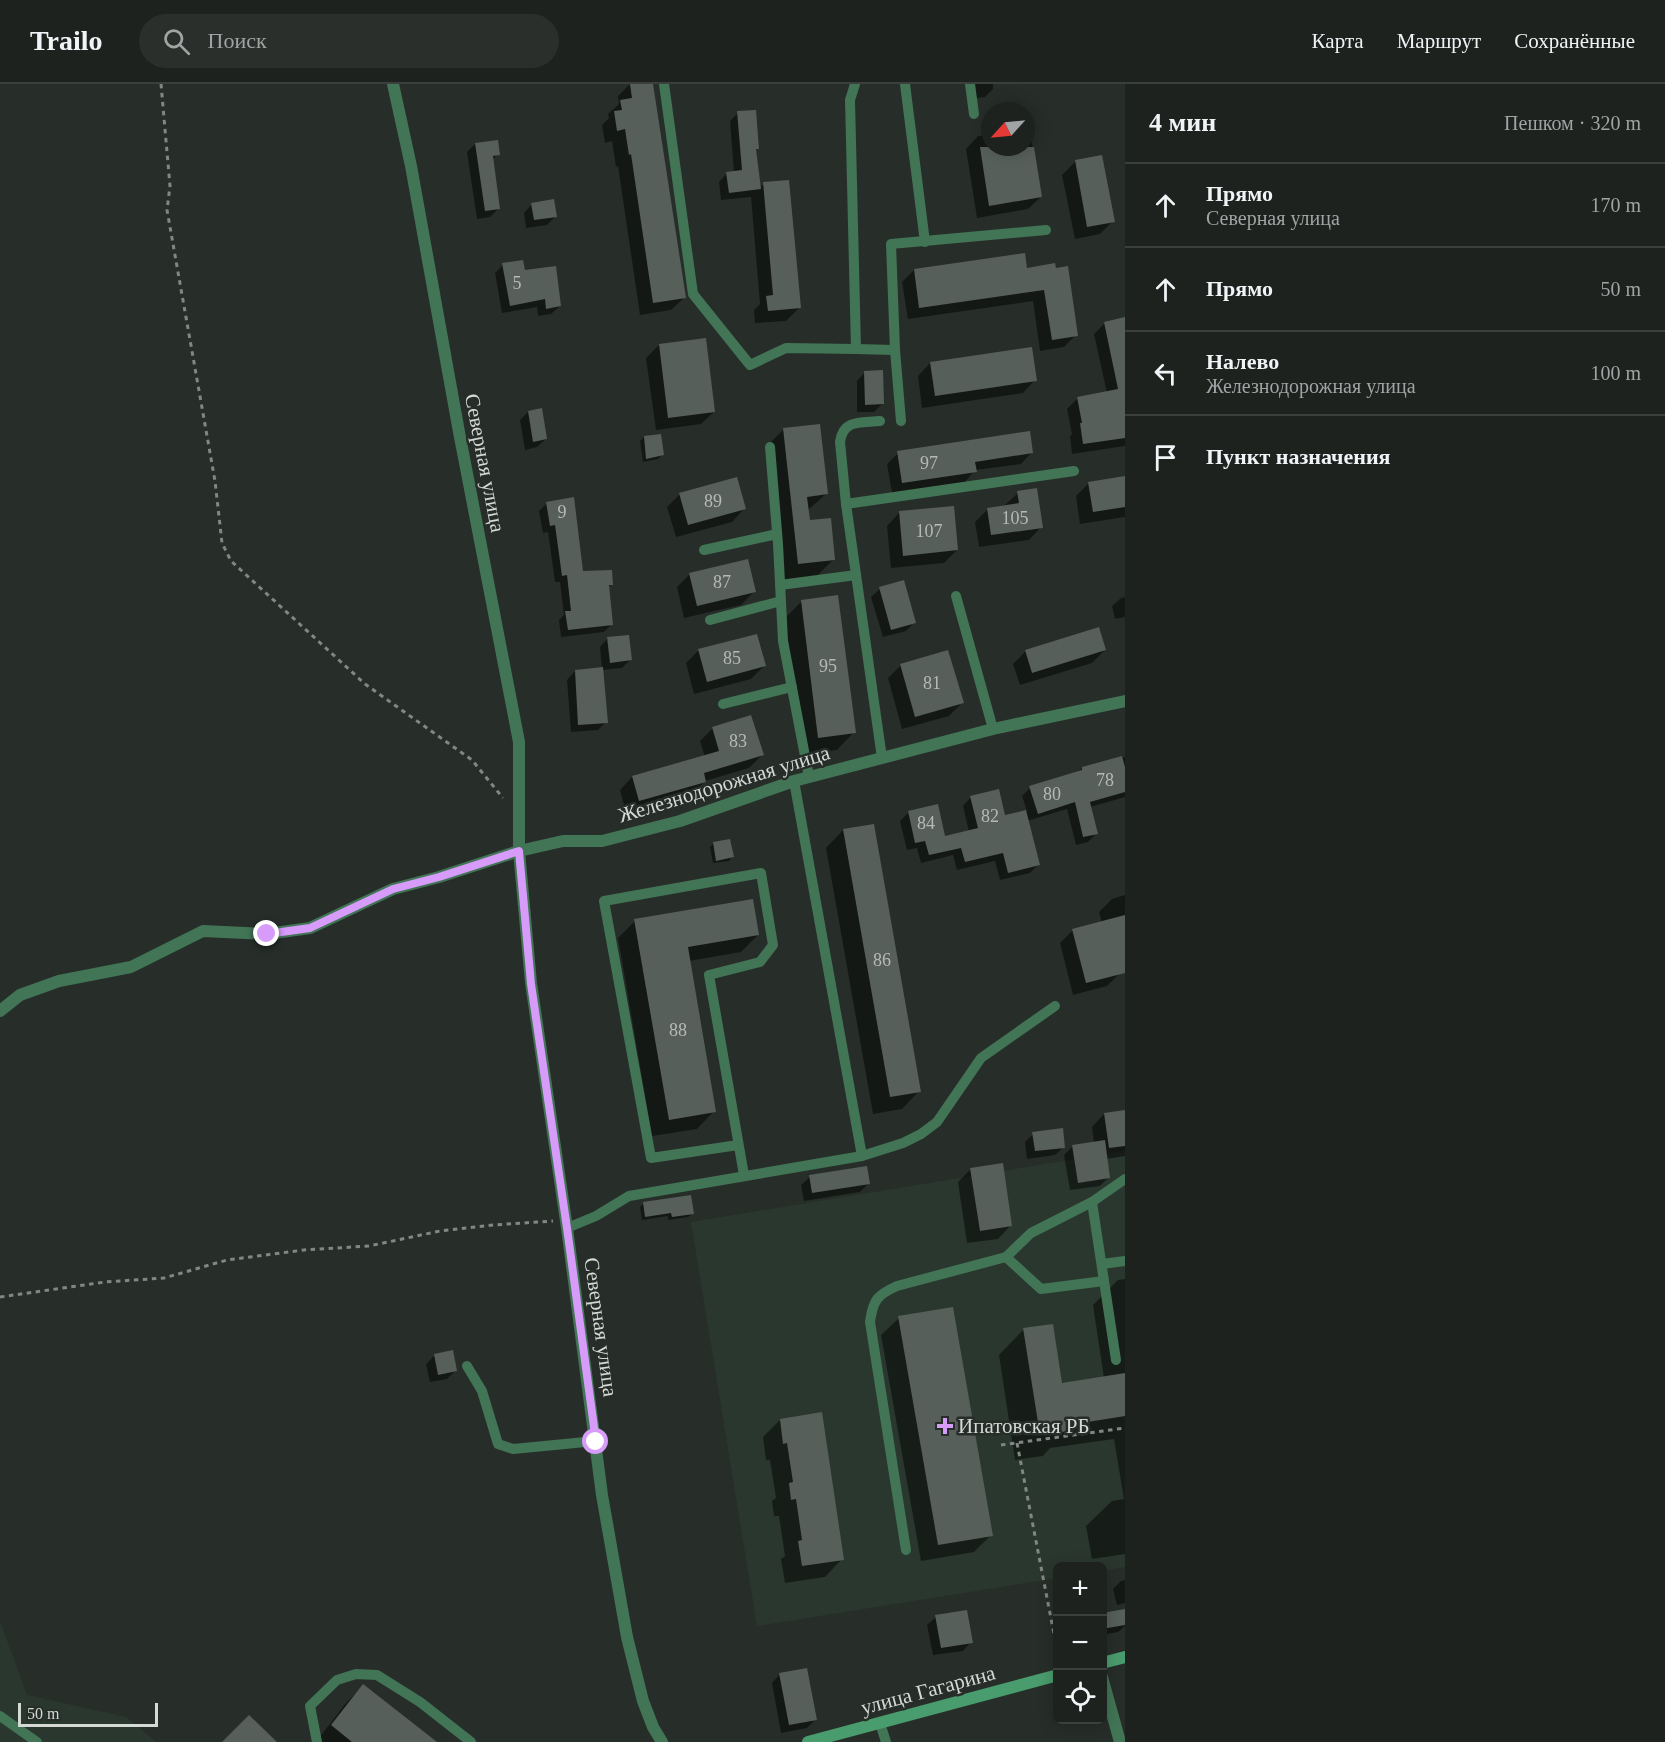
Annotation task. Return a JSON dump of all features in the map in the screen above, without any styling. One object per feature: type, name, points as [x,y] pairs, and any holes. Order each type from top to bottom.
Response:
[{"type":"street","name":"Северная улица","points":[[393,84],[411,166],[459,432],[519,742],[519,851],[531,984],[567,1224],[602,1495],[627,1637],[643,1701],[653,1727],[662,1742]]},
{"type":"street","name":"Железнодорожная улица","points":[[0,1011],[20,995],[59,981],[131,967],[203,931],[267,934],[310,928],[393,889],[519,851],[563,842],[602,841],[680,822],[794,781],[993,729],[1125,701]]},
{"type":"street","points":[[1107,1662],[1125,1658]]},
{"type":"street","name":"улица Гагарина","points":[[808,1742],[1053,1676]]},
{"type":"street","points":[[1107,1695],[1120,1742]]},
{"type":"lane","points":[[855,84],[850,100],[856,349]]},
{"type":"lane","points":[[905,84],[925,242]]},
{"type":"lane","points":[[970,84],[974,114]]},
{"type":"lane","points":[[666,85],[693,294],[750,365],[786,348],[895,350]]},
{"type":"lane","points":[[902,421],[895,350],[891,244],[1046,230]]},
{"type":"lane","points":[[880,421],[848,425],[841,432],[840,453],[882,758]]},
{"type":"lane","points":[[770,447],[783,641],[809,777]]},
{"type":"lane","points":[[846,504],[1074,471]]},
{"type":"lane","points":[[704,550],[777,534]]},
{"type":"lane","points":[[780,585],[856,575]]},
{"type":"lane","points":[[956,596],[993,729]]},
{"type":"lane","points":[[710,620],[781,602]]},
{"type":"lane","points":[[723,704],[792,687]]},
{"type":"lane","points":[[794,781],[862,1156]]},
{"type":"lane","points":[[738,1145],[651,1158],[604,901],[761,873],[773,945],[760,962],[709,975],[744,1175]]},
{"type":"lane","points":[[567,1224],[596,1216],[629,1196],[862,1156],[903,1143],[938,1122],[981,1058],[1055,1006]]},
{"type":"lane","points":[[906,1550],[870,1322],[872,1307],[883,1293],[897,1286],[1006,1257],[1031,1233],[1092,1202],[1125,1179]]},
{"type":"lane","points":[[1092,1202],[1116,1360]]},
{"type":"lane","points":[[1006,1257],[1041,1289],[1104,1281]]},
{"type":"lane","points":[[1102,1264],[1125,1262]]},
{"type":"lane","points":[[467,1366],[482,1391],[498,1444],[513,1449],[596,1442]]},
{"type":"lane","points":[[317,1742],[310,1706],[337,1680],[356,1674],[377,1675],[420,1702],[471,1742]]},
{"type":"lane","points":[[0,1716],[37,1742]]},
{"type":"lane","points":[[880,1723],[886,1742]]},
{"type":"path","points":[[161,84],[170,186],[167,210],[215,481],[222,543],[231,561],[365,684],[472,760],[502,797],[506,808]]},
{"type":"path","points":[[0,1297],[105,1282],[164,1278],[238,1258],[303,1250],[369,1246],[440,1231],[482,1226],[567,1224]]},
{"type":"path","points":[[1001,1445],[1125,1428]]},
{"type":"path","points":[[1017,1443],[1053,1629]]},
{"type":"shaded area","points":[[1125,1151],[1125,1567],[1107,1570],[1107,1562],[1053,1562],[1053,1579],[757,1626],[691,1222]]},
{"type":"shaded area","points":[[0,1621],[27,1695],[126,1717],[156,1742],[0,1742]]},
{"type":"building","points":[[630,84],[653,84],[686,298],[653,303],[631,154],[629,155],[625,129],[617,131],[614,111],[622,110],[620,100],[632,98]]},
{"type":"building","points":[[756,110],[759,149],[756,149],[761,189],[729,193],[726,172],[742,170],[737,111]]},
{"type":"building","points":[[498,140],[500,155],[493,156],[500,209],[485,211],[475,143]]},
{"type":"building","points":[[1035,153],[1042,197],[989,206],[981,156],[1035,156]]},
{"type":"building","points":[[1102,155],[1115,222],[1087,227],[1075,160]]},
{"type":"building","points":[[789,180],[801,308],[768,311],[766,296],[773,295],[763,182]]},
{"type":"building","points":[[554,199],[557,217],[534,220],[531,203]]},
{"type":"building","points":[[1025,253],[1027,268],[1055,263],[1056,268],[1068,266],[1078,336],[1052,340],[1044,290],[919,308],[914,269]]},
{"type":"building","points":[[523,260],[525,270],[556,266],[561,306],[546,309],[545,299],[510,306],[502,263]]},
{"type":"building","points":[[1125,317],[1125,438],[1083,444],[1077,397],[1118,389],[1104,322]]},
{"type":"building","points":[[706,338],[715,412],[668,418],[659,344]]},
{"type":"building","points":[[1032,347],[1037,381],[935,396],[930,362]]},
{"type":"building","points":[[883,370],[884,404],[865,405],[864,371]]},
{"type":"building","points":[[542,408],[547,439],[533,442],[528,411]]},
{"type":"building","points":[[820,424],[828,494],[807,497],[810,520],[831,518],[835,560],[798,564],[783,428]]},
{"type":"building","points":[[1030,431],[1033,453],[975,462],[977,472],[902,483],[897,451]]},
{"type":"building","points":[[661,434],[664,455],[646,459],[644,436]]},
{"type":"building","points":[[1125,476],[1125,507],[1093,512],[1088,482]]},
{"type":"building","points":[[737,477],[746,509],[688,525],[679,493]]},
{"type":"building","points":[[1037,488],[1043,528],[991,535],[987,508],[1019,503],[1017,491]]},
{"type":"building","points":[[574,497],[583,571],[612,570],[613,585],[609,585],[613,625],[568,630],[565,611],[571,611],[567,575],[562,576],[555,525],[550,526],[546,502]]},
{"type":"building","points":[[954,506],[958,550],[903,556],[899,511]]},
{"type":"building","points":[[748,559],[756,592],[697,606],[689,573]]},
{"type":"building","points":[[904,580],[916,623],[891,630],[879,587]]},
{"type":"building","points":[[838,595],[856,733],[818,738],[801,600]]},
{"type":"building","points":[[1099,627],[1106,650],[1032,673],[1025,650]]},
{"type":"building","points":[[757,634],[766,666],[707,682],[698,649]]},
{"type":"building","points":[[629,635],[632,660],[610,663],[607,637]]},
{"type":"building","points":[[948,650],[964,703],[915,717],[900,664]]},
{"type":"building","points":[[603,667],[608,723],[578,725],[575,670]]},
{"type":"building","points":[[751,715],[764,755],[704,773],[706,782],[639,801],[632,776],[719,751],[712,727]]},
{"type":"building","points":[[1122,756],[1125,767],[1125,792],[1090,802],[1098,834],[1083,837],[1075,802],[1038,814],[1029,786],[1082,770],[1082,767]]},
{"type":"building","points":[[999,789],[1005,815],[1026,810],[1040,865],[1008,873],[1003,853],[965,862],[961,848],[929,855],[925,841],[915,843],[908,811],[938,804],[945,836],[978,828],[970,796]]},
{"type":"building","points":[[874,824],[921,1092],[890,1097],[843,829]]},
{"type":"building","points":[[730,839],[734,857],[716,861],[713,842]]},
{"type":"building","points":[[753,899],[759,935],[688,947],[716,1112],[669,1120],[634,919]]},
{"type":"building","points":[[1125,915],[1125,973],[1086,983],[1072,929]]},
{"type":"building","points":[[1125,1110],[1125,1146],[1109,1148],[1104,1113]]},
{"type":"building","points":[[1063,1128],[1065,1148],[1035,1151],[1032,1132]]},
{"type":"building","points":[[1105,1140],[1110,1178],[1078,1183],[1072,1145]]},
{"type":"building","points":[[1003,1163],[1012,1226],[980,1231],[970,1168]]},
{"type":"building","points":[[867,1166],[870,1184],[812,1193],[809,1175]]},
{"type":"building","points":[[691,1195],[694,1214],[672,1217],[671,1213],[645,1217],[643,1202]]},
{"type":"building","name":"Ипатовская РБ","points":[[953,1307],[993,1536],[938,1545],[898,1316]]},
{"type":"building","points":[[1053,1324],[1062,1383],[1125,1373],[1125,1416],[1069,1425],[1070,1431],[1040,1435],[1023,1328]]},
{"type":"building","points":[[453,1350],[457,1371],[438,1375],[434,1354]]},
{"type":"building","points":[[822,1412],[844,1560],[802,1566],[798,1541],[802,1540],[796,1499],[791,1500],[789,1483],[793,1482],[787,1443],[783,1444],[780,1419]]},
{"type":"building","points":[[1125,1609],[1125,1625],[1107,1628],[1107,1612]]},
{"type":"building","points":[[967,1610],[973,1643],[941,1648],[935,1615]]},
{"type":"building","points":[[807,1668],[817,1720],[789,1725],[779,1673]]},
{"type":"building","points":[[363,1684],[437,1742],[352,1742],[331,1725]]},
{"type":"building","points":[[249,1715],[277,1742],[222,1742]]},
{"type":"place","name":"Ипатовская РБ","points":[[945,1426]]},
{"type":"route","points":[[267,934],[310,928],[393,889],[519,851],[531,984],[596,1442]]}]
